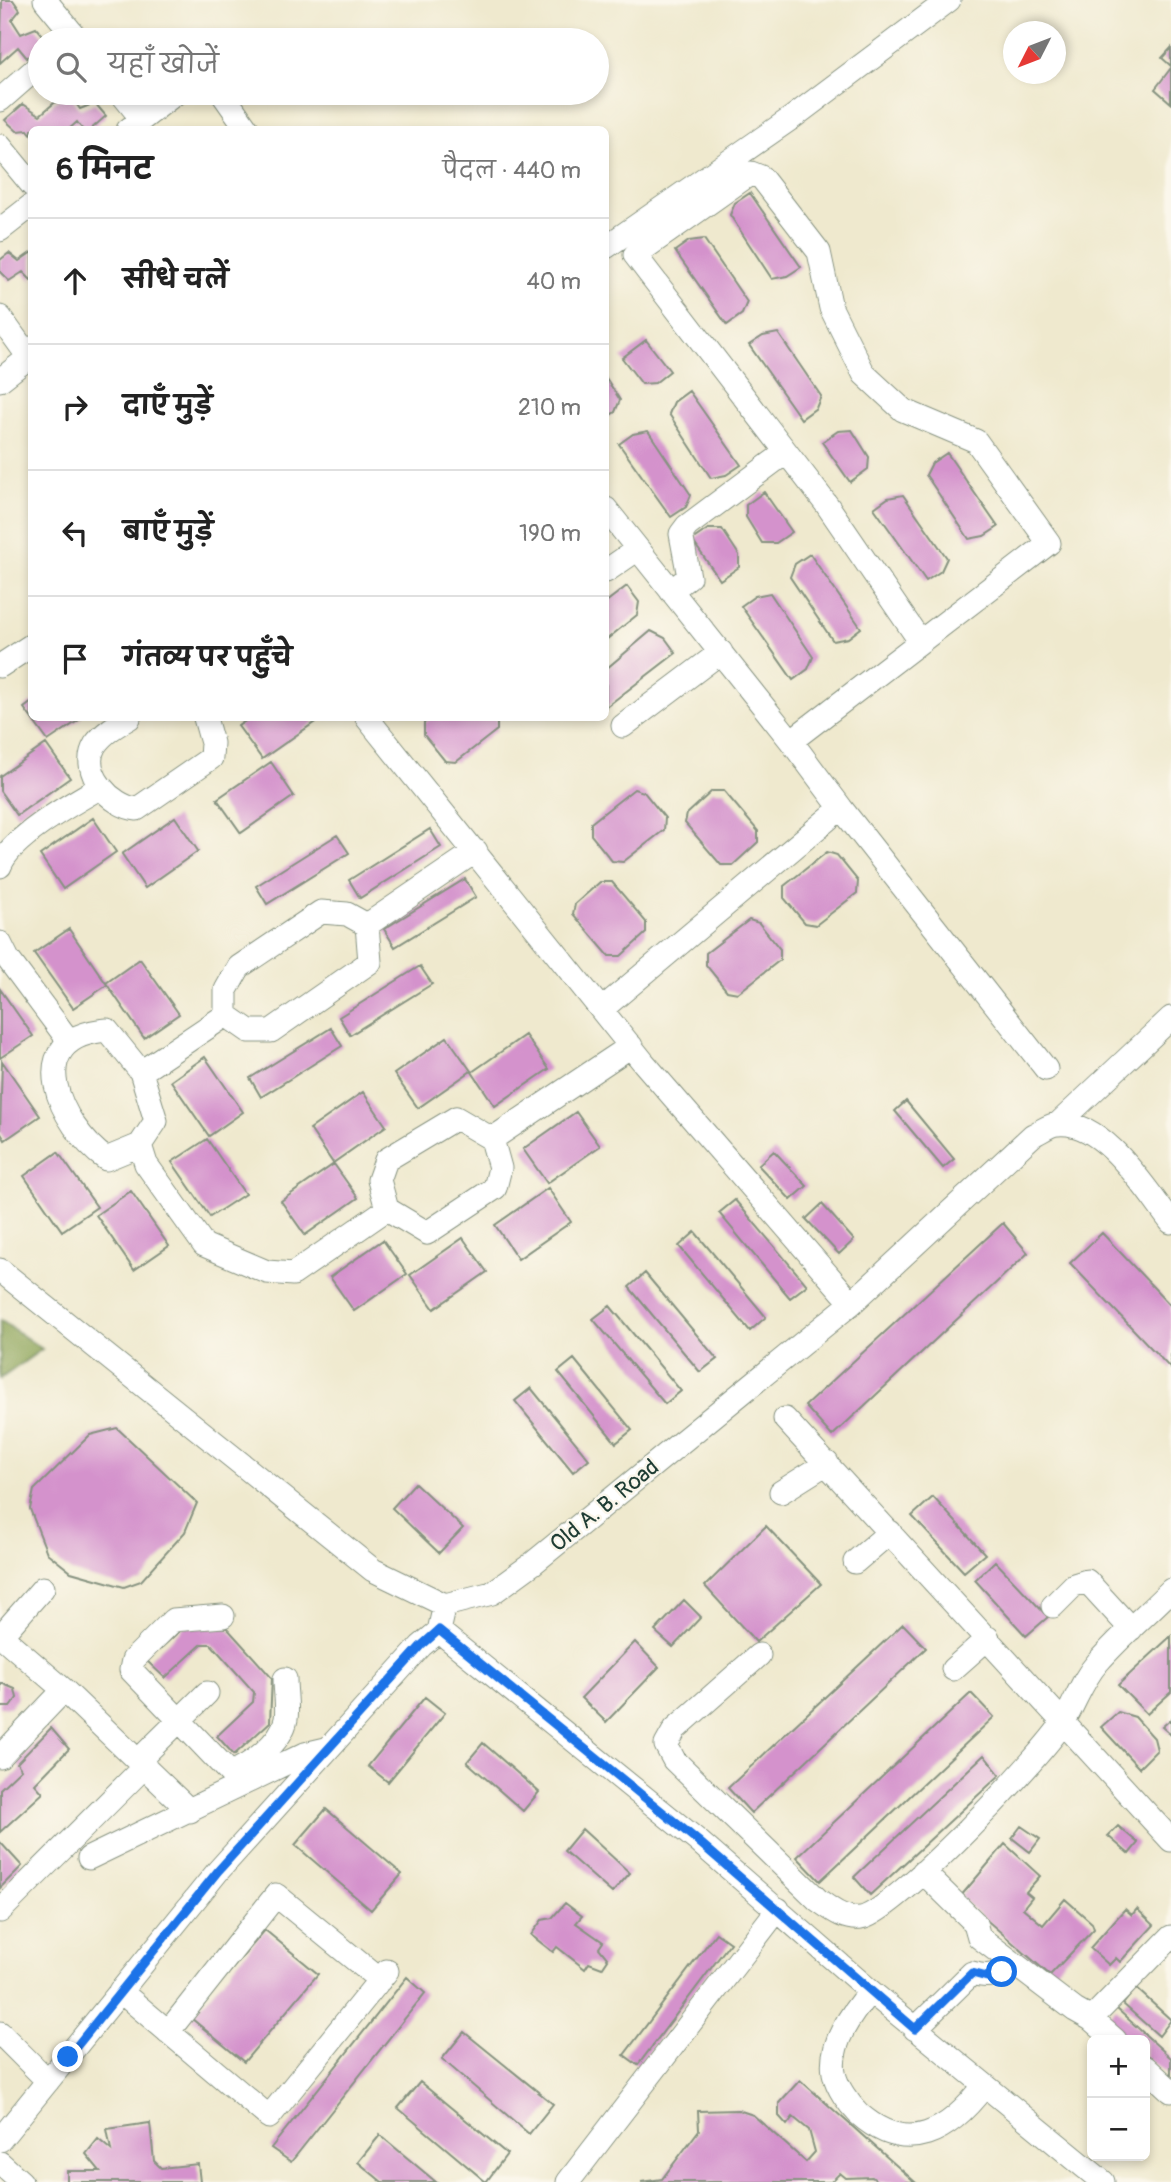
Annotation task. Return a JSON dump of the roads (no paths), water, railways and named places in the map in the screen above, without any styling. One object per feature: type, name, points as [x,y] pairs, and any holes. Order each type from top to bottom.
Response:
[{"type":"street","points":[[45,0],[66,28]]},
{"type":"street","points":[[609,245],[793,117],[949,0]]},
{"type":"street","points":[[0,100],[28,76]]},
{"type":"street","points":[[126,105],[135,124],[160,105]]},
{"type":"street","points":[[230,105],[244,126]]},
{"type":"street","points":[[0,146],[28,180]]},
{"type":"street","points":[[791,741],[1049,543],[975,441],[903,410],[863,374],[831,308],[819,252],[761,177],[751,173],[635,255],[827,505],[920,641]]},
{"type":"street","points":[[0,230],[28,208]]},
{"type":"street","points":[[0,317],[23,349],[28,348]]},
{"type":"street","points":[[0,380],[28,358]]},
{"type":"street","points":[[671,591],[690,577],[681,534],[687,526],[785,453]]},
{"type":"street","points":[[609,513],[791,741],[1046,1069]]},
{"type":"street","points":[[609,569],[638,549]]},
{"type":"street","points":[[0,666],[28,648]]},
{"type":"street","points":[[623,726],[720,653]]},
{"type":"street","points":[[124,721],[107,732],[94,747],[91,761],[99,788],[128,808],[137,809],[211,758],[212,743],[206,721]]},
{"type":"street","points":[[370,721],[631,1046],[852,1303]]},
{"type":"street","points":[[0,866],[3,858],[17,844],[99,788]]},
{"type":"street","points":[[602,1009],[841,808]]},
{"type":"street","points":[[367,925],[477,851]]},
{"type":"street","points":[[226,1015],[226,990],[239,967],[321,912],[347,914],[367,925]]},
{"type":"street","points":[[226,1015],[249,1031],[271,1031],[370,962],[367,925]]},
{"type":"street","points":[[0,943],[8,959],[69,1041]]},
{"type":"street","points":[[141,1072],[226,1015]]},
{"type":"street","name":"Old A. B. Road","points":[[444,1605],[492,1593],[532,1564],[852,1303],[1033,1135],[1058,1124],[1171,1018]]},
{"type":"street","points":[[107,1030],[141,1072],[156,1121],[140,1144],[106,1159],[90,1147],[66,1113],[53,1081],[55,1060],[69,1041],[90,1032],[107,1030]]},
{"type":"street","points":[[492,1139],[631,1046]]},
{"type":"street","points":[[456,1118],[492,1139],[500,1168],[495,1188],[427,1233],[387,1209],[379,1180],[386,1160],[456,1118]]},
{"type":"street","points":[[1058,1124],[1090,1131],[1112,1146],[1171,1222]]},
{"type":"street","points":[[140,1144],[146,1164],[204,1245],[267,1272],[293,1274],[387,1209]]},
{"type":"street","points":[[0,1270],[373,1570],[444,1605],[439,1630],[421,1646],[218,1871],[0,2140]]},
{"type":"street","points":[[785,1419],[1169,1834]]},
{"type":"street","points":[[781,1492],[827,1463]]},
{"type":"street","points":[[855,1562],[890,1532]]},
{"type":"street","points":[[1053,1606],[1074,1585],[1087,1581],[1131,1629]]},
{"type":"street","points":[[43,1588],[1,1636],[64,1690],[190,1811]]},
{"type":"street","points":[[759,1655],[675,1729],[666,1745],[674,1760],[747,1834],[818,1900],[842,1916],[861,1918],[876,1912],[923,1872],[1004,1795],[1064,1721],[1084,1680],[1171,1590]]},
{"type":"street","points":[[223,1616],[173,1620],[133,1660],[131,1670],[178,1722],[230,1773],[245,1768],[280,1734],[286,1719],[285,1679]]},
{"type":"street","points":[[439,1630],[778,1909],[984,2087],[1103,2182]]},
{"type":"street","points":[[953,1669],[988,1638]]},
{"type":"street","points":[[0,1757],[64,1690]]},
{"type":"street","points":[[0,1911],[207,1693]]},
{"type":"street","points":[[89,1858],[305,1754],[329,1748]]},
{"type":"street","points":[[923,1872],[975,1923],[979,1937],[1109,2035]]},
{"type":"street","points":[[120,1992],[269,2117],[384,1975],[276,1895],[168,2032]]},
{"type":"street","points":[[568,2182],[778,1909]]},
{"type":"street","points":[[972,1973],[968,1962],[971,1948],[979,1937]]},
{"type":"street","points":[[1091,2019],[1171,1937]]},
{"type":"street","points":[[972,1973],[987,1977],[1002,1972],[1010,1962]]},
{"type":"street","points":[[915,2029],[972,1973]]},
{"type":"street","points":[[870,1991],[849,2018],[837,2046],[834,2074],[848,2104],[877,2130],[908,2138],[941,2129],[971,2104],[984,2087]]},
{"type":"street","points":[[0,2033],[48,2081]]},
{"type":"street","points":[[1150,2072],[1171,2091]]},
{"type":"street","points":[[0,2164],[21,2182]]}]
